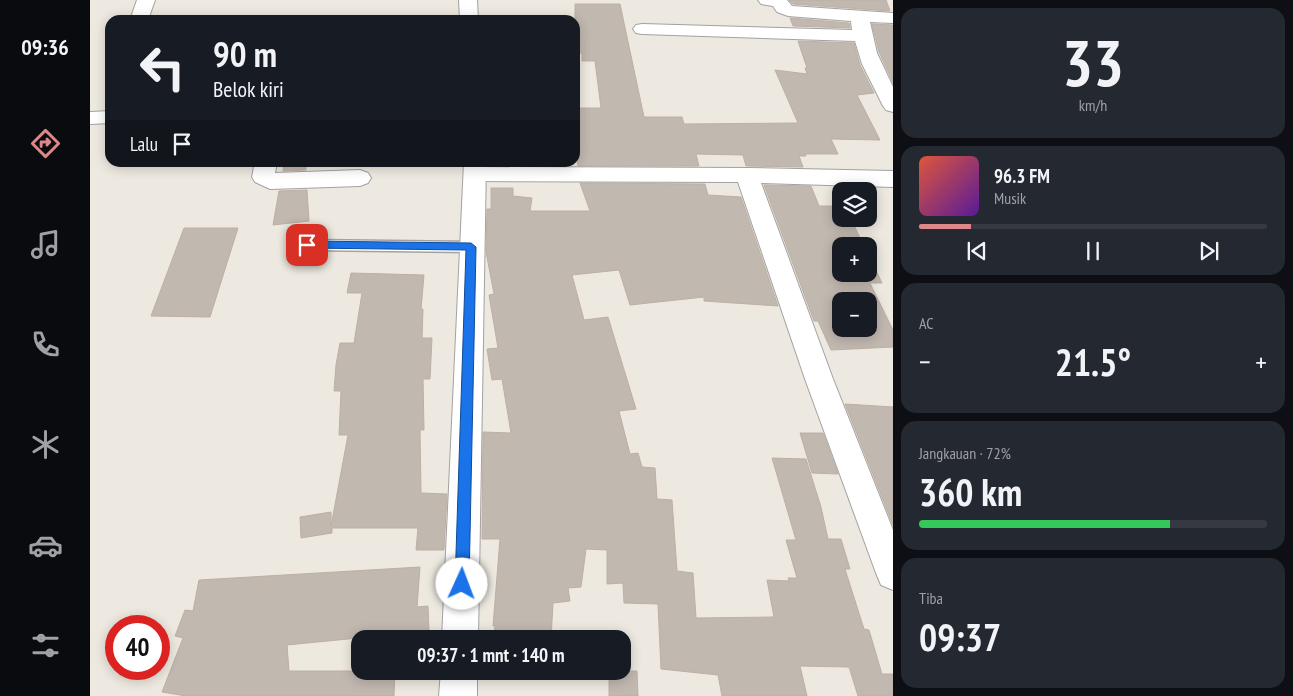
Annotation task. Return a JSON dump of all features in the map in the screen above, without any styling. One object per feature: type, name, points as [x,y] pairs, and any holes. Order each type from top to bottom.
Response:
[{"type":"street","points":[[142,15],[146,0]]},
{"type":"street","points":[[468,0],[469,15]]},
{"type":"street","points":[[767,0],[780,2],[783,8],[788,11],[857,7],[893,18]]},
{"type":"street","points":[[857,7],[862,36],[870,61],[893,106]]},
{"type":"street","points":[[642,29],[862,36]]},
{"type":"street","points":[[90,118],[105,117]]},
{"type":"street","points":[[265,167],[263,177],[270,181],[360,178]]},
{"type":"street","points":[[460,630],[475,168],[893,179]]},
{"type":"street","points":[[747,174],[819,379],[882,513],[893,573]]},
{"type":"street","points":[[458,696],[459,680]]},
{"type":"lane","points":[[307,245],[471,247]]},
{"type":"building","points":[[789,0],[886,0],[890,11],[793,4]]},
{"type":"building","points":[[575,4],[620,4],[644,117],[682,117],[684,124],[798,123],[775,70],[807,74],[805,68],[807,68],[798,41],[854,43],[860,65],[874,93],[857,95],[880,140],[831,139],[838,154],[805,154],[806,156],[799,156],[803,167],[746,166],[743,155],[696,154],[699,166],[580,166],[580,108],[601,108],[595,61],[582,61],[582,53],[580,53],[580,15],[575,15]]},
{"type":"building","points":[[790,18],[849,23],[850,28],[793,26]]},
{"type":"building","points":[[872,24],[893,25],[893,83],[879,52]]},
{"type":"building","points":[[283,167],[306,167],[306,170],[283,171]]},
{"type":"building","points":[[580,183],[705,184],[708,195],[741,197],[778,306],[704,301],[704,297],[630,305],[619,270],[572,275],[584,320],[608,317],[636,409],[619,411],[630,454],[638,453],[642,467],[655,468],[657,499],[672,500],[677,571],[693,573],[696,618],[774,617],[767,580],[789,581],[788,578],[797,578],[786,540],[796,540],[772,458],[806,459],[821,507],[828,539],[841,539],[850,569],[845,569],[864,629],[869,630],[882,674],[893,674],[893,696],[858,696],[849,667],[800,666],[807,696],[722,696],[718,675],[661,669],[658,604],[624,603],[623,583],[607,584],[607,550],[586,549],[581,587],[568,588],[570,601],[553,603],[552,630],[495,630],[495,626],[493,626],[500,539],[482,539],[483,432],[511,433],[502,379],[492,380],[487,349],[498,348],[489,295],[494,294],[486,252],[487,209],[491,209],[491,188],[513,188],[513,196],[532,198],[530,211],[590,211]]},
{"type":"building","points":[[764,185],[811,186],[819,206],[832,206],[832,227],[855,227],[860,237],[832,237],[832,282],[877,282],[877,273],[882,283],[870,283],[874,292],[832,292],[832,337],[877,337],[877,297],[893,330],[893,347],[831,350],[818,321],[814,321]]},
{"type":"building","points":[[307,190],[309,221],[273,225],[279,191]]},
{"type":"building","points":[[184,228],[238,228],[210,317],[151,316]]},
{"type":"building","points":[[351,273],[424,275],[421,309],[423,309],[422,338],[432,338],[430,379],[423,379],[424,430],[420,430],[421,493],[447,494],[444,550],[416,550],[418,528],[332,528],[332,533],[301,538],[300,517],[331,512],[331,526],[348,435],[339,435],[341,391],[334,391],[336,365],[340,343],[354,343],[362,293],[347,293]]},
{"type":"building","points":[[845,404],[893,407],[893,525]]},
{"type":"building","points":[[800,433],[823,433],[838,474],[812,473]]},
{"type":"building","points":[[420,567],[417,607],[428,606],[429,630],[351,630],[351,639],[287,645],[289,671],[351,671],[351,680],[395,680],[394,696],[186,696],[162,692],[167,680],[170,680],[170,671],[183,638],[175,636],[185,610],[193,611],[199,580]]},
{"type":"building","points":[[631,671],[637,671],[638,696],[609,696],[609,680],[631,680]]},
{"type":"route","points":[[307,245],[471,247],[462,584]]}]
